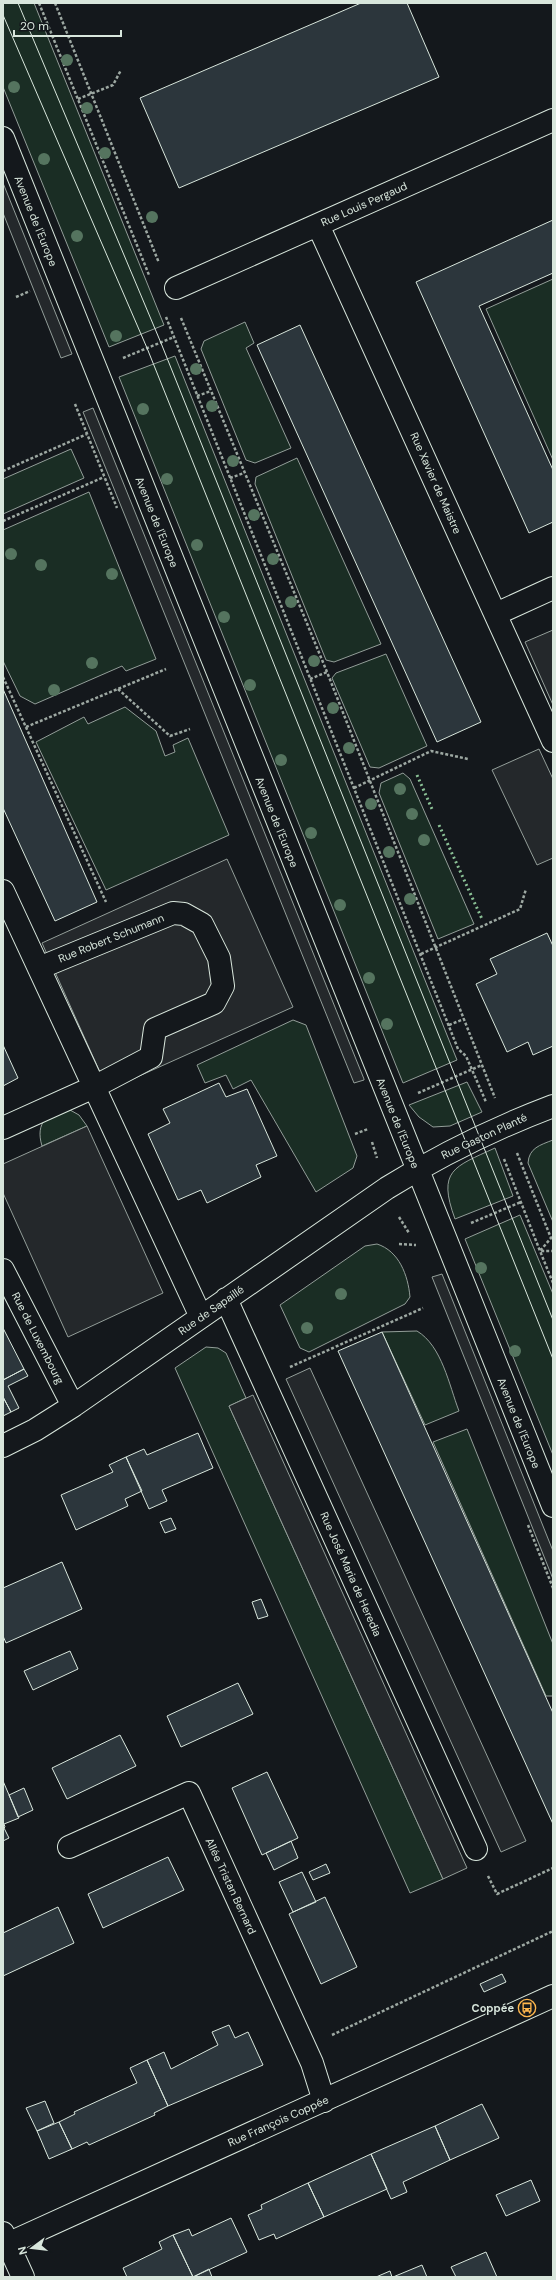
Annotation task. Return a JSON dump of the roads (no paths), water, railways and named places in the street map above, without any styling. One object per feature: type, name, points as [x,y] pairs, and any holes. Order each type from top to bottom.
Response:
[{"type":"street","name":"Rue Louis Pergaud","points":[[176,288],[553,120]]},
{"type":"street","name":"Avenue de l'Europe","points":[[3,138],[553,1506]]},
{"type":"street","name":"Rue Xavier de Maistre","points":[[318,224],[553,741]]},
{"type":"street","points":[[496,614],[553,588]]},
{"type":"street","points":[[3,891],[201,1317]]},
{"type":"street","name":"Rue Robert Schumann","points":[[3,1128],[94,1087],[151,1057],[155,1029],[214,1002],[223,986],[219,958],[202,924],[184,914],[172,912],[39,968]]},
{"type":"street","name":"Rue Gaston Planté","points":[[417,1169],[498,1127],[553,1106]]},
{"type":"street","name":"Rue de Sapaillé","points":[[3,1446],[35,1430],[73,1406],[226,1299],[417,1169]]},
{"type":"street","name":"Rue de Luxembourg","points":[[3,1270],[73,1406]]},
{"type":"street","name":"Rue José Maria de Heredia","points":[[226,1299],[476,1849]]},
{"type":"street","name":"Allée Tristan Bernard","points":[[69,1846],[189,1792],[312,2063],[324,2101]]},
{"type":"street","name":"Rue François Coppée","points":[[5,2241],[324,2101],[553,1996]]},
{"type":"street","points":[[5,2241],[23,2277]]},
{"type":"tram line","points":[[18,3],[161,343],[553,1320]]},
{"type":"tram line","points":[[3,15],[147,348],[553,1359]]},
{"type":"place","name":"Coppée","points":[[527,2008]]}]
